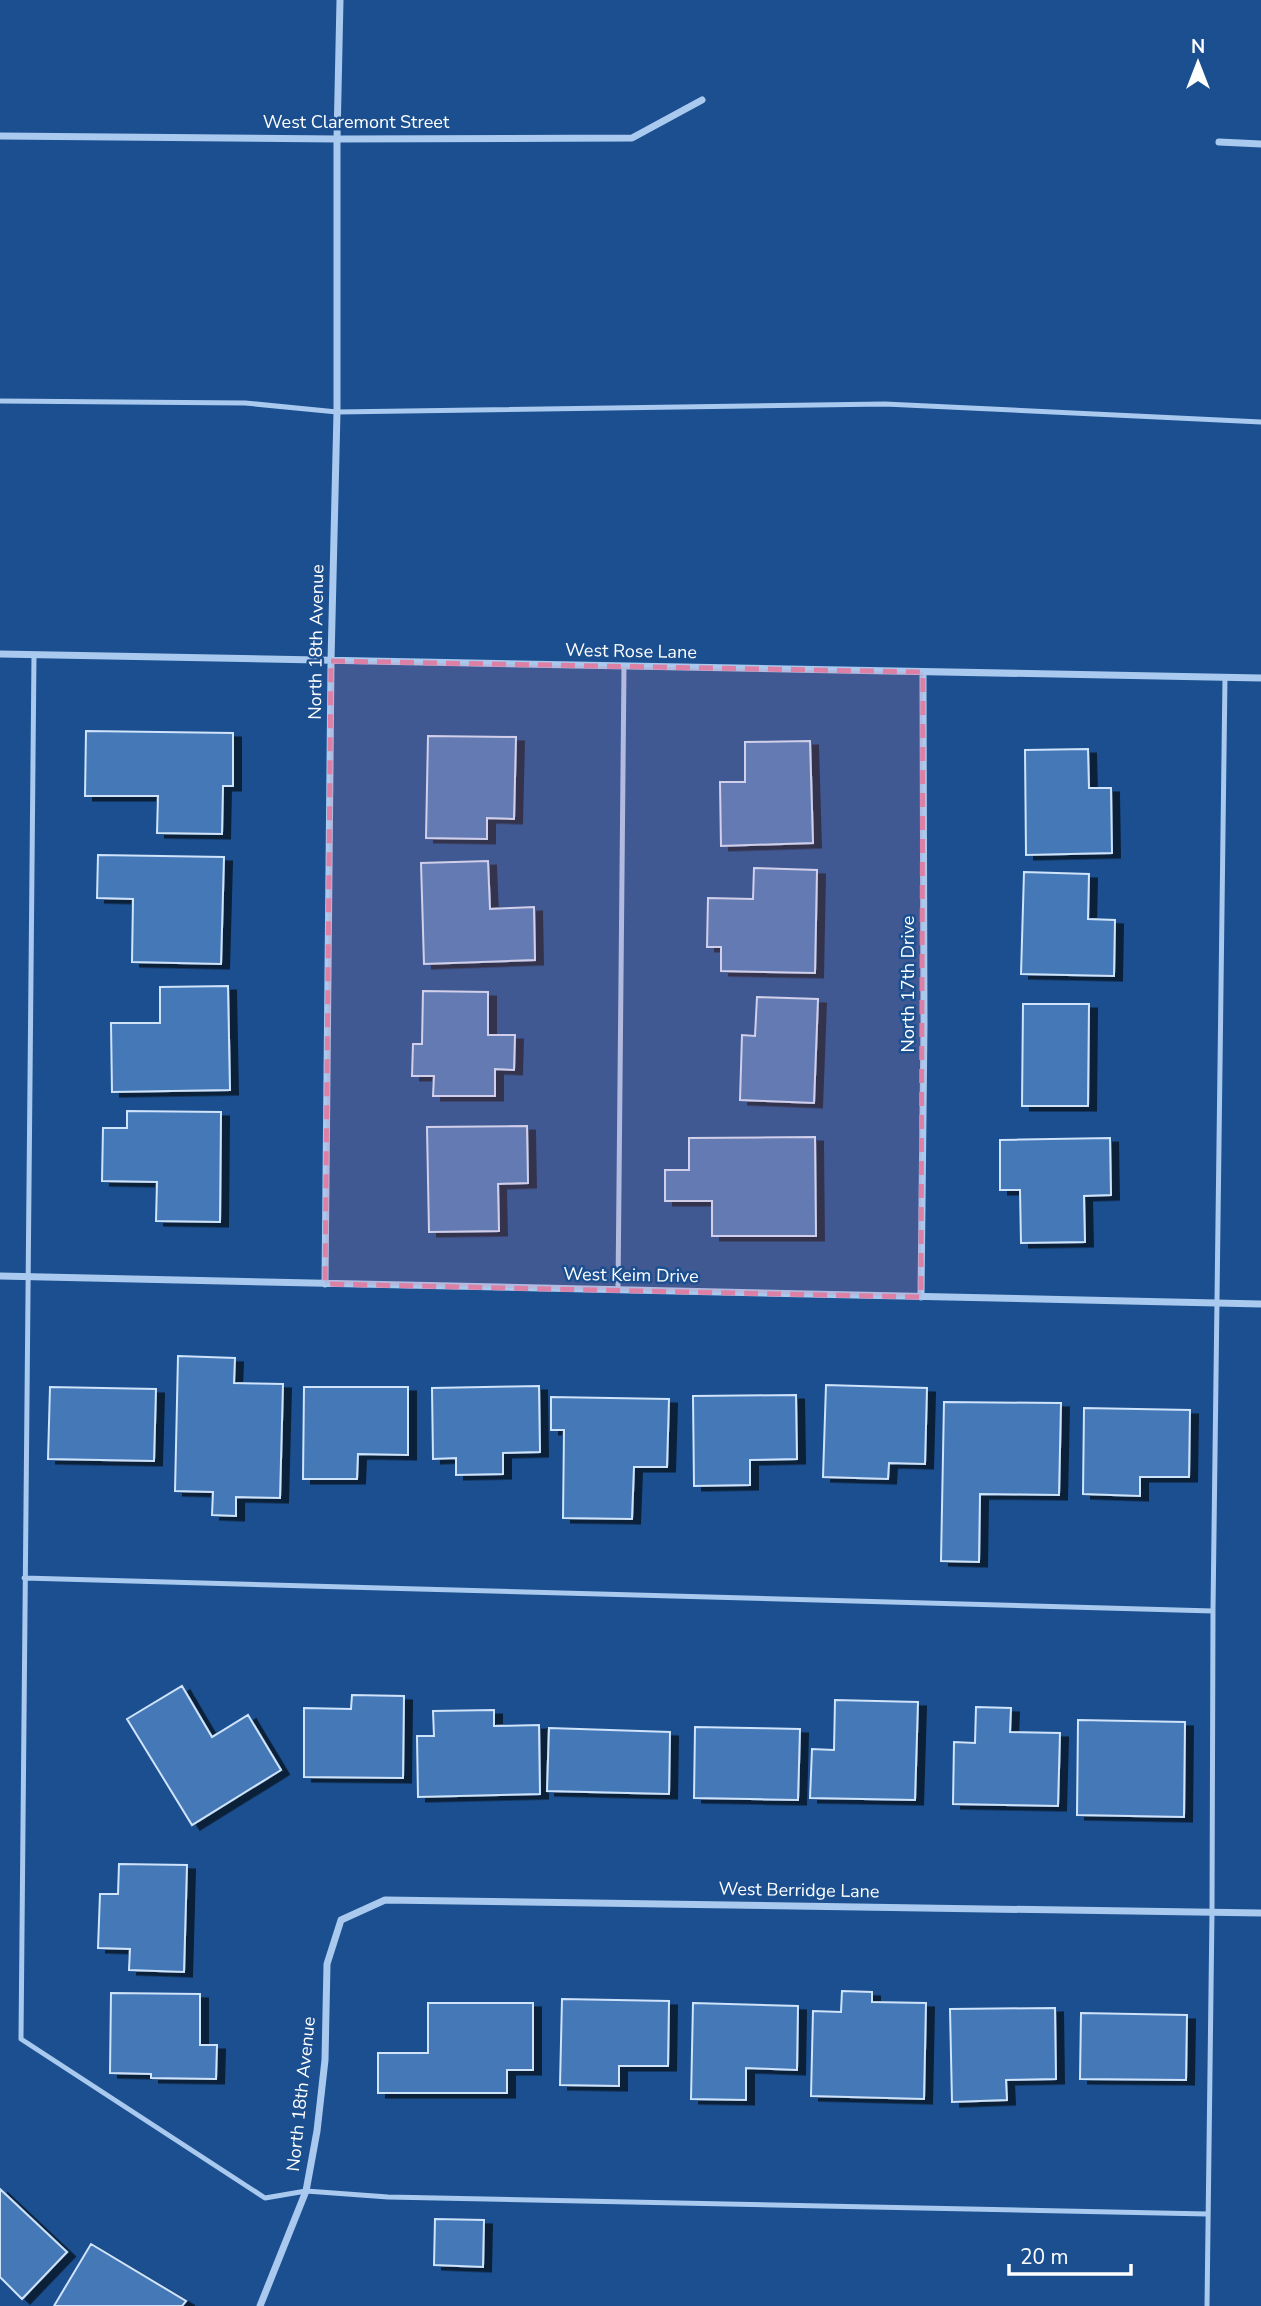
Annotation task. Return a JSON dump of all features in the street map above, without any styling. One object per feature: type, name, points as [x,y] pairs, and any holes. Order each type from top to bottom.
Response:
[{"type":"street","name":"North 18th Avenue","points":[[325,1284],[340,0]]},
{"type":"street","name":"West Claremont Street","points":[[0,136],[632,138],[702,100]]},
{"type":"street","points":[[1219,142],[1261,144]]},
{"type":"street","name":"West Rose Lane","points":[[0,654],[1261,678]]},
{"type":"street","name":"North 17th Drive","points":[[921,1297],[924,1025],[923,672]]},
{"type":"street","name":"West Keim Drive","points":[[0,1276],[1261,1304]]},
{"type":"street","name":"West Berridge Lane","points":[[341,1920],[385,1900],[1261,1913]]},
{"type":"street","name":"North 18th Avenue","points":[[260,2306],[306,2191],[317,2131],[325,2060],[327,1964],[341,1920]]},
{"type":"lane","points":[[0,401],[245,402],[337,412],[885,404],[1261,422]]},
{"type":"lane","points":[[34,655],[23,1578],[21,2039],[265,2198],[306,2191],[388,2197],[1208,2214]]},
{"type":"lane","points":[[618,1290],[624,667]]},
{"type":"lane","points":[[1207,2306],[1225,677]]},
{"type":"lane","points":[[23,1578],[1213,1611]]},
{"type":"highlighted area","points":[[331,661],[923,672],[921,1297],[325,1284]]},
{"type":"building","points":[[86,731],[233,733],[233,786],[223,786],[222,834],[157,833],[158,796],[85,796]]},
{"type":"building","points":[[428,736],[516,737],[514,819],[487,818],[487,839],[426,838]]},
{"type":"building","points":[[810,741],[813,843],[721,846],[720,782],[745,782],[745,742]]},
{"type":"building","points":[[1088,749],[1089,788],[1111,788],[1112,853],[1026,855],[1025,750]]},
{"type":"building","points":[[98,855],[224,857],[221,964],[132,962],[133,899],[97,898]]},
{"type":"building","points":[[488,861],[490,909],[534,907],[535,960],[424,964],[421,863]]},
{"type":"building","points":[[754,868],[817,870],[815,973],[721,971],[721,947],[707,947],[708,898],[753,899]]},
{"type":"building","points":[[1024,872],[1089,874],[1088,919],[1115,920],[1114,976],[1021,974]]},
{"type":"building","points":[[228,986],[230,1090],[112,1092],[111,1023],[160,1023],[160,987]]},
{"type":"building","points":[[423,991],[488,992],[488,1035],[515,1035],[514,1070],[495,1069],[495,1096],[433,1096],[434,1076],[412,1076],[413,1044],[422,1044]]},
{"type":"building","points":[[757,997],[818,999],[814,1103],[740,1100],[742,1035],[755,1036]]},
{"type":"building","points":[[1023,1004],[1089,1004],[1088,1106],[1022,1106]]},
{"type":"building","points":[[127,1111],[221,1112],[220,1222],[156,1221],[157,1182],[102,1181],[103,1128],[127,1128]]},
{"type":"building","points":[[527,1126],[528,1183],[498,1184],[499,1231],[429,1232],[427,1127]]},
{"type":"building","points":[[815,1137],[816,1236],[712,1236],[712,1201],[665,1201],[665,1170],[689,1170],[689,1138]]},
{"type":"building","points":[[1110,1138],[1111,1195],[1084,1196],[1085,1242],[1021,1243],[1020,1190],[1000,1190],[1000,1140]]},
{"type":"building","points":[[178,1356],[235,1358],[234,1383],[283,1384],[280,1498],[236,1497],[236,1516],[212,1515],[213,1492],[175,1491]]},
{"type":"building","points":[[826,1385],[927,1388],[925,1464],[889,1463],[888,1479],[823,1477]]},
{"type":"building","points":[[539,1386],[540,1452],[503,1453],[503,1474],[456,1475],[456,1458],[433,1459],[432,1388]]},
{"type":"building","points":[[50,1387],[156,1389],[154,1461],[48,1459]]},
{"type":"building","points":[[304,1387],[408,1387],[408,1455],[358,1454],[357,1479],[303,1479]]},
{"type":"building","points":[[796,1395],[797,1459],[750,1460],[750,1485],[694,1486],[693,1396]]},
{"type":"building","points":[[551,1397],[669,1399],[667,1467],[634,1467],[632,1519],[563,1518],[564,1430],[551,1430]]},
{"type":"building","points":[[944,1402],[1061,1403],[1059,1495],[980,1494],[979,1562],[941,1561]]},
{"type":"building","points":[[1084,1408],[1190,1410],[1189,1477],[1140,1477],[1140,1496],[1083,1494]]},
{"type":"building","points":[[182,1686],[212,1737],[248,1715],[281,1770],[192,1825],[127,1719]]},
{"type":"building","points":[[352,1695],[404,1696],[403,1778],[304,1777],[304,1708],[351,1709]]},
{"type":"building","points":[[835,1700],[918,1702],[915,1800],[810,1798],[812,1749],[834,1750]]},
{"type":"building","points":[[976,1707],[1011,1708],[1010,1732],[1060,1733],[1058,1806],[953,1804],[954,1742],[975,1743]]},
{"type":"building","points":[[494,1710],[494,1726],[539,1725],[540,1794],[418,1797],[417,1736],[434,1736],[433,1711]]},
{"type":"building","points":[[1078,1720],[1185,1722],[1184,1817],[1077,1815]]},
{"type":"building","points":[[695,1727],[800,1729],[798,1800],[694,1798]]},
{"type":"building","points":[[549,1728],[670,1732],[669,1794],[547,1791]]},
{"type":"building","points":[[119,1864],[187,1865],[184,1972],[129,1970],[130,1949],[98,1948],[100,1894],[118,1894]]},
{"type":"building","points":[[842,1991],[872,1992],[872,2002],[926,2003],[924,2099],[811,2096],[813,2011],[841,2012]]},
{"type":"building","points":[[111,1993],[200,1994],[200,2045],[217,2045],[216,2079],[151,2078],[151,2074],[110,2073]]},
{"type":"building","points":[[562,1999],[669,2001],[668,2066],[619,2066],[619,2086],[560,2085]]},
{"type":"building","points":[[428,2003],[533,2003],[533,2070],[507,2070],[507,2093],[378,2093],[378,2053],[428,2053]]},
{"type":"building","points":[[693,2003],[798,2006],[797,2070],[746,2068],[746,2100],[691,2099]]},
{"type":"building","points":[[1055,2008],[1056,2079],[1006,2080],[1007,2100],[952,2102],[950,2009]]},
{"type":"building","points":[[1081,2013],[1187,2015],[1186,2080],[1080,2079]]},
{"type":"building","points":[[0,2189],[67,2252],[22,2299],[0,2277]]},
{"type":"building","points":[[435,2219],[484,2220],[483,2267],[434,2265]]},
{"type":"building","points":[[91,2244],[186,2301],[182,2306],[54,2306]]}]
